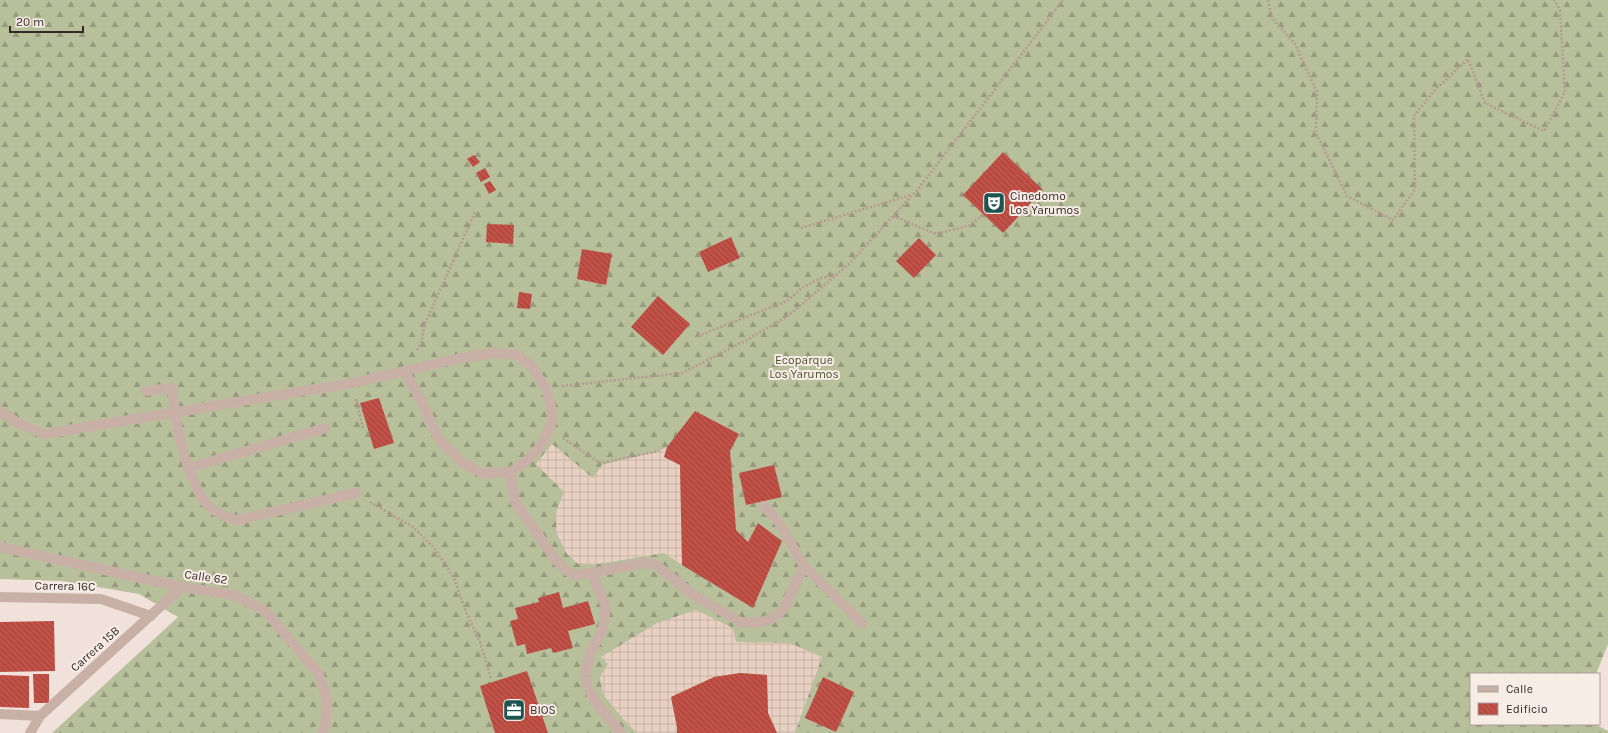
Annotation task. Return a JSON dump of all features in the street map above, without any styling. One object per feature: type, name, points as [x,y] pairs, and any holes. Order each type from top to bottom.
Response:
[{"type":"street","points":[[0,411],[18,423],[44,434],[352,384],[461,358],[493,353],[518,355],[532,367],[544,387],[551,405],[552,422],[541,446],[523,464],[510,472],[484,474],[463,463],[438,438],[423,404],[405,372]]},
{"type":"street","points":[[146,391],[172,388],[174,413],[188,468],[206,503],[222,516],[237,520],[356,493]]},
{"type":"street","points":[[188,468],[325,428]]},
{"type":"street","points":[[510,472],[515,502],[556,560],[567,571],[575,575],[644,562],[656,565],[695,596],[742,623],[760,622],[772,619],[783,610],[804,566]]},
{"type":"street","points":[[764,506],[778,521],[804,566],[862,623]]},
{"type":"street","name":"Calle 62","points":[[0,547],[182,587],[235,595],[266,612],[319,674],[327,699],[322,733]]},
{"type":"street","points":[[591,573],[606,607],[603,629],[590,653],[585,674],[588,688],[597,704],[621,733]]},
{"type":"street","name":"Carrera 15B","points":[[30,733],[40,716],[182,587]]},
{"type":"street","name":"Carrera 16C","points":[[0,597],[102,600],[151,616]]},
{"type":"street","points":[[0,714],[40,716]]},
{"type":"path","points":[[538,377],[563,387],[682,373],[745,341],[788,316],[849,264],[893,216],[955,142],[1063,0]]},
{"type":"path","points":[[1268,0],[1272,18],[1295,44],[1317,92],[1316,133],[1348,196],[1393,220],[1415,189],[1414,116],[1435,90],[1468,59],[1485,102],[1544,131],[1565,92],[1560,10],[1554,0]]},
{"type":"path","points":[[801,228],[911,195]]},
{"type":"path","points":[[405,372],[422,341],[424,326],[475,212]]},
{"type":"path","points":[[893,216],[936,234],[968,226],[983,214]]},
{"type":"path","points":[[698,336],[787,301],[802,288],[819,279],[838,274]]},
{"type":"path","points":[[352,384],[363,428]]},
{"type":"path","points":[[549,428],[600,463],[659,451]]},
{"type":"path","points":[[356,493],[413,527],[434,548],[454,578],[467,614],[480,642],[492,678]]},
{"type":"green space","name":"Ecoparque Los Yarumos","points":[[0,0],[1608,0],[1608,644],[1596,673],[1470,673],[1470,725],[1597,725],[1608,731],[1608,733],[52,733],[178,617],[139,594],[62,581],[0,579]]},
{"type":"shaded area","points":[[552,444],[593,478],[602,465],[659,451],[667,447],[664,457],[680,465],[682,565],[664,553],[592,565],[578,564],[567,554],[556,532],[556,512],[564,492],[536,464]]},
{"type":"shaded area","points":[[696,610],[733,628],[736,642],[790,643],[822,657],[795,733],[777,733],[768,713],[767,675],[740,673],[714,677],[671,697],[677,733],[637,733],[623,719],[603,694],[600,677],[608,664],[601,657],[657,623]]},
{"type":"building","points":[[1003,152],[1043,190],[1003,233],[963,195]]},
{"type":"building","points":[[474,155],[480,162],[473,167],[467,159]]},
{"type":"building","points":[[485,168],[490,177],[481,182],[476,173]]},
{"type":"building","points":[[490,181],[496,190],[489,194],[484,184]]},
{"type":"building","points":[[487,224],[514,225],[513,244],[486,242]]},
{"type":"building","points":[[731,237],[740,258],[708,272],[699,252]]},
{"type":"building","points":[[919,238],[936,255],[914,278],[896,261]]},
{"type":"building","points":[[582,249],[612,254],[606,285],[577,279]]},
{"type":"building","points":[[519,292],[532,294],[530,309],[517,308]]},
{"type":"building","points":[[658,296],[690,324],[663,355],[631,327]]},
{"type":"building","points":[[379,398],[394,443],[374,449],[360,403]]},
{"type":"building","points":[[695,411],[739,434],[730,451],[736,530],[748,542],[758,523],[782,541],[753,608],[682,565],[680,465],[664,457],[667,447]]},
{"type":"building","points":[[774,465],[782,497],[746,505],[739,473]]},
{"type":"building","points":[[559,592],[563,608],[588,601],[595,624],[568,631],[573,648],[553,653],[551,648],[527,654],[525,644],[517,646],[510,621],[518,619],[515,608],[539,602],[538,598]]},
{"type":"building","points":[[54,621],[55,671],[0,672],[0,622]]},
{"type":"building","name":"BIOS","points":[[527,671],[548,733],[495,733],[480,686]]},
{"type":"building","points":[[740,673],[767,675],[768,713],[777,733],[677,733],[671,697],[714,677]]},
{"type":"building","points":[[33,674],[49,674],[49,703],[34,703]]},
{"type":"building","points":[[0,675],[29,676],[29,708],[0,707]]},
{"type":"building","points":[[823,677],[854,692],[836,732],[805,718]]},
{"type":"place","name":"Cinedomo Los Yarumos","points":[[994,203]]},
{"type":"place","name":"BIOS","points":[[514,710]]}]
